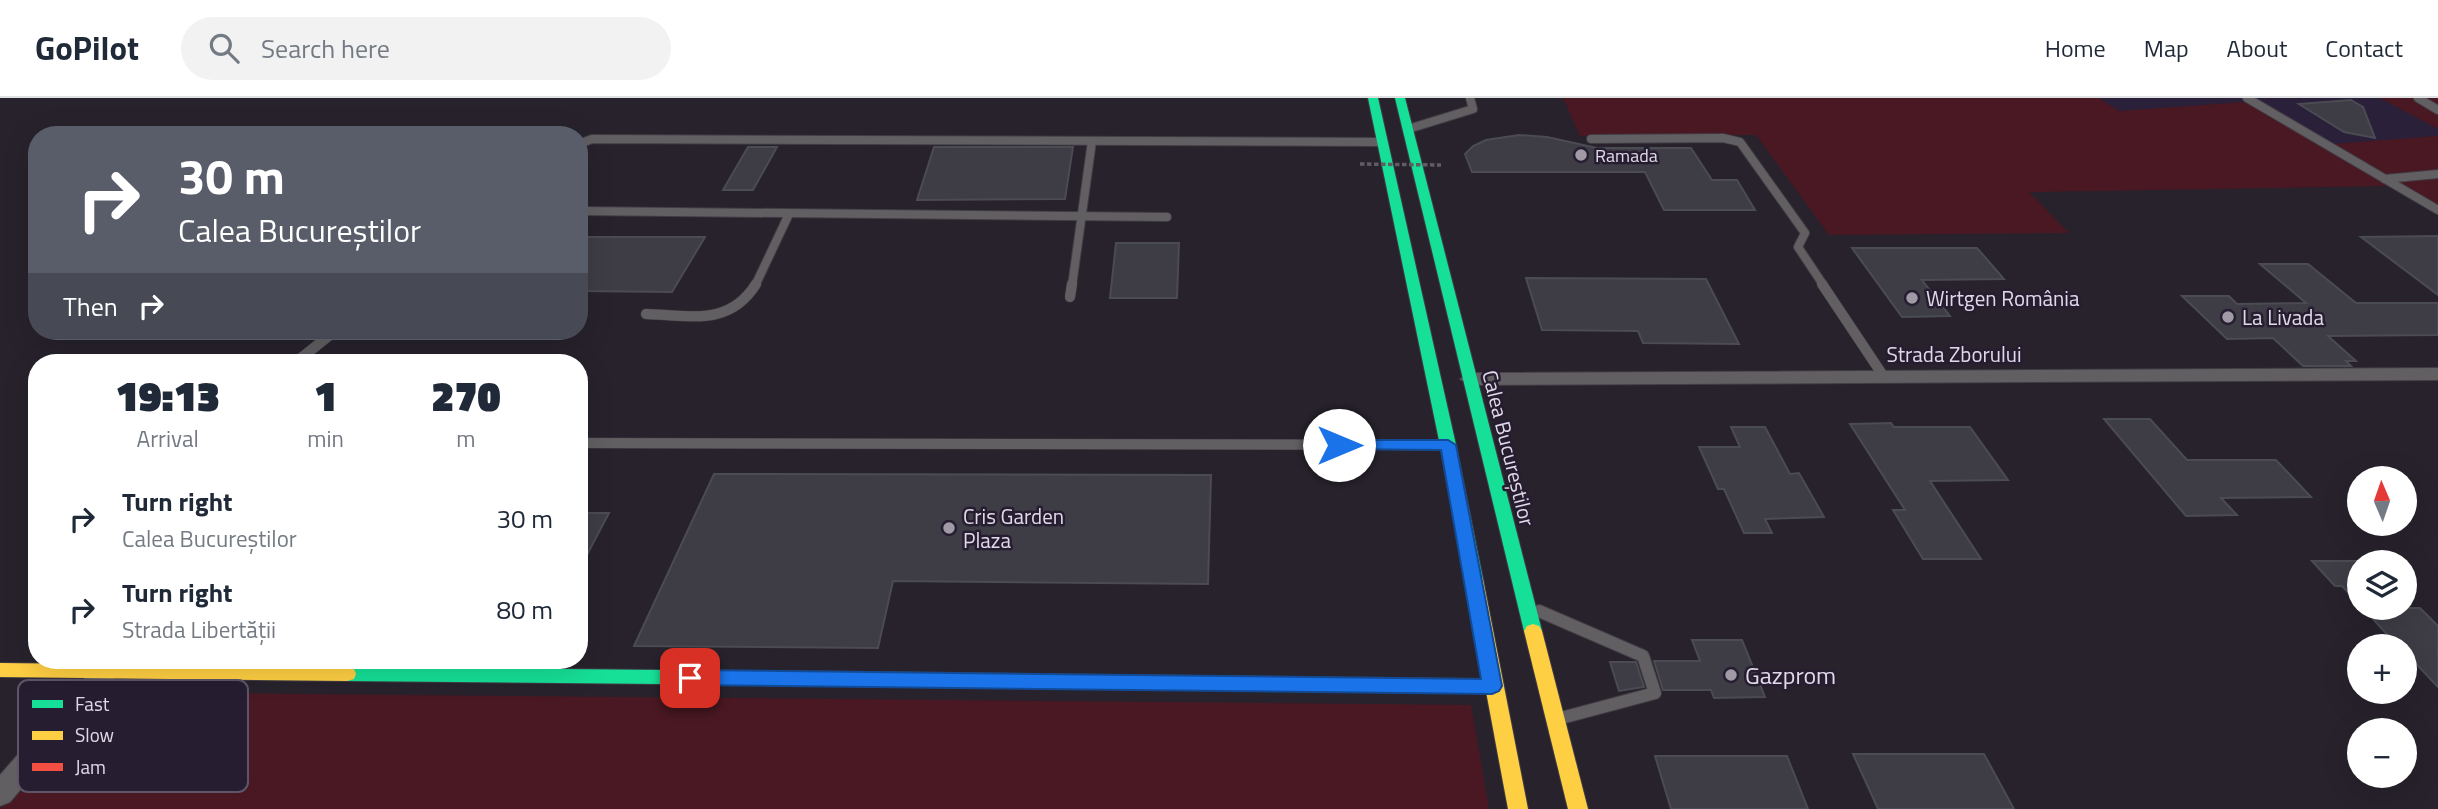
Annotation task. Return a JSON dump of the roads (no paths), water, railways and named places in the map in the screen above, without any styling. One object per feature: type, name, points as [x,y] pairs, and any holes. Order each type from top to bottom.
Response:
[{"type":"main road","points":[[1373,98],[1448,445],[1492,686],[1518,809]]},
{"type":"main road","name":"Calea Bucureștilor","points":[[1400,98],[1578,809]]},
{"type":"main road","points":[[0,670],[1492,686]]},
{"type":"street","name":"Strada Zborului","points":[[1470,379],[2438,374]]},
{"type":"street","points":[[99,680],[107,671]]},
{"type":"street","points":[[0,794],[18,773]]},
{"type":"lane","points":[[1408,129],[1473,109],[1470,98]]},
{"type":"lane","points":[[2247,98],[2438,210]]},
{"type":"lane","points":[[2418,98],[2438,110]]},
{"type":"lane","points":[[1591,139],[1723,138],[1744,145],[1805,233],[1798,247],[1884,377]]},
{"type":"lane","points":[[588,141],[1383,142]]},
{"type":"lane","points":[[1070,298],[1092,141]]},
{"type":"lane","points":[[2384,178],[2438,174]]},
{"type":"lane","points":[[588,211],[1167,217]]},
{"type":"lane","points":[[646,314],[722,314],[738,308],[750,297],[789,214]]},
{"type":"lane","points":[[308,354],[325,340]]},
{"type":"lane","points":[[588,443],[1448,445]]},
{"type":"lane","points":[[1527,606],[1643,656],[1656,694],[1556,719]]},
{"type":"place","name":"Ramada","points":[[1581,155]]},
{"type":"place","name":"Wirtgen România","points":[[1912,298]]},
{"type":"place","name":"La Livada","points":[[2228,317]]},
{"type":"place","name":"Cris Garden Plaza","points":[[949,528]]},
{"type":"place","name":"Gazprom","points":[[1731,675]]}]
